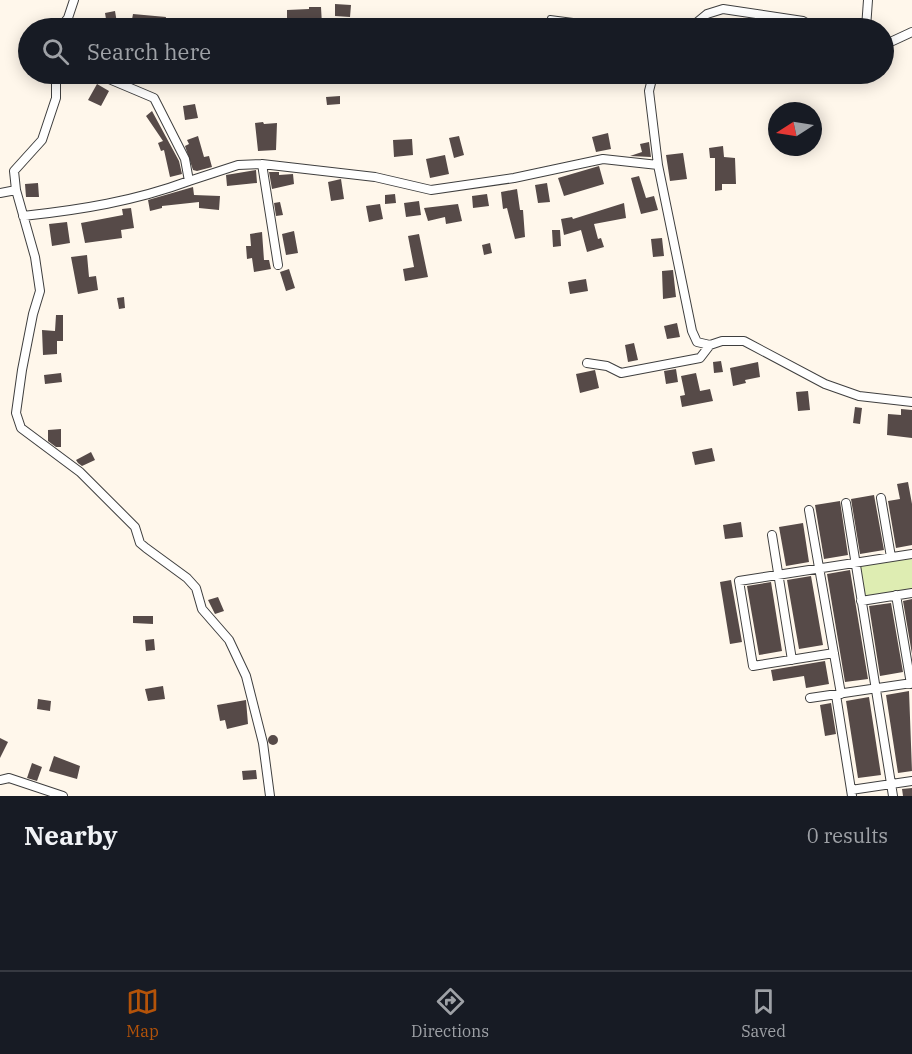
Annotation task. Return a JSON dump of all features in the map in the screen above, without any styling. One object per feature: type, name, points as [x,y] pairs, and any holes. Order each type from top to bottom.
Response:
[{"type":"street","points":[[68,18],[74,0]]},
{"type":"street","points":[[867,18],[868,0]]},
{"type":"street","points":[[701,18],[706,14],[723,9],[783,18]]},
{"type":"street","points":[[894,40],[912,32]]},
{"type":"street","points":[[56,84],[56,98],[42,140],[14,171],[16,190],[40,291],[33,314],[16,413],[21,428],[80,472],[135,527],[146,548],[187,578],[196,588],[202,609],[229,640],[246,676],[263,743],[270,796]]},
{"type":"street","points":[[122,84],[154,98],[185,159],[189,181]]},
{"type":"street","points":[[649,84],[658,165],[692,331],[697,342],[710,345],[722,341],[744,341],[825,384],[859,396],[912,402]]},
{"type":"street","points":[[23,216],[91,208],[140,198],[238,165],[262,164],[375,177],[431,190],[514,178],[603,159],[658,165]]},
{"type":"street","points":[[262,164],[278,265]]},
{"type":"street","points":[[0,193],[16,190]]},
{"type":"street","points":[[587,363],[626,372],[700,358],[710,345]]},
{"type":"street","points":[[881,498],[891,557]]},
{"type":"street","points":[[846,503],[893,796]]},
{"type":"street","points":[[809,510],[834,653],[852,793],[912,781]]},
{"type":"street","points":[[772,536],[792,660]]},
{"type":"street","points":[[834,653],[753,666],[739,581],[912,554]]},
{"type":"street","points":[[861,600],[912,593]]},
{"type":"street","points":[[810,698],[911,683],[896,595]]},
{"type":"street","points":[[0,780],[9,778],[59,795]]},
{"type":"green space","points":[[912,557],[912,589],[864,597],[859,566]]},
{"type":"building","points":[[335,4],[351,5],[350,17],[335,16]]},
{"type":"building","points":[[309,7],[321,7],[322,18],[287,18],[287,10],[309,9]]},
{"type":"building","points":[[115,11],[116,18],[106,18],[105,13]]},
{"type":"building","points":[[133,14],[166,17],[166,18],[132,18]]},
{"type":"building","points":[[97,84],[109,91],[101,106],[88,100]]},
{"type":"building","points":[[340,96],[340,104],[327,105],[326,97]]},
{"type":"building","points":[[195,104],[198,118],[185,120],[183,106]]},
{"type":"building","points":[[152,111],[179,161],[182,174],[170,177],[164,150],[161,151],[158,143],[163,141],[146,116]]},
{"type":"building","points":[[263,122],[264,124],[277,123],[276,150],[258,151],[255,123]]},
{"type":"building","points":[[608,133],[611,149],[596,152],[592,137]]},
{"type":"building","points":[[198,136],[204,157],[209,156],[212,167],[197,171],[193,170],[185,146],[189,144],[187,140]]},
{"type":"building","points":[[459,136],[464,155],[454,158],[449,138]]},
{"type":"building","points":[[412,139],[413,155],[394,157],[393,140]]},
{"type":"building","points":[[649,142],[651,157],[630,156],[642,152],[640,144]]},
{"type":"building","points":[[723,146],[724,157],[735,158],[736,184],[722,184],[722,190],[715,191],[715,158],[710,158],[709,148]]},
{"type":"building","points":[[683,153],[687,179],[670,181],[666,155]]},
{"type":"building","points":[[445,155],[449,174],[430,178],[426,159]]},
{"type":"building","points":[[599,166],[604,184],[564,196],[558,178]]},
{"type":"building","points":[[256,170],[257,183],[227,186],[226,175]]},
{"type":"building","points":[[269,172],[279,172],[279,175],[293,174],[294,184],[272,189]]},
{"type":"building","points":[[639,176],[646,198],[654,196],[658,210],[641,214],[631,178]]},
{"type":"building","points":[[341,179],[344,199],[331,201],[328,182]]},
{"type":"building","points":[[38,183],[39,197],[26,197],[25,184]]},
{"type":"building","points":[[547,183],[550,202],[538,203],[535,185]]},
{"type":"building","points":[[193,187],[194,195],[220,196],[219,210],[199,208],[199,202],[162,206],[162,208],[150,211],[148,200]]},
{"type":"building","points":[[517,189],[520,210],[523,210],[525,237],[515,239],[507,208],[503,209],[501,192]]},
{"type":"building","points":[[395,194],[396,203],[385,204],[385,195]]},
{"type":"building","points":[[487,194],[489,206],[473,208],[472,196]]},
{"type":"building","points":[[419,201],[421,215],[406,217],[404,203]]},
{"type":"building","points":[[280,202],[283,215],[276,216],[274,203]]},
{"type":"building","points":[[624,203],[626,218],[594,224],[598,239],[601,238],[604,247],[587,252],[581,230],[564,235],[561,219],[572,217],[573,219]]},
{"type":"building","points":[[380,204],[383,219],[369,222],[366,206]]},
{"type":"building","points":[[458,204],[462,221],[446,224],[445,217],[428,221],[424,208]]},
{"type":"building","points":[[131,208],[134,228],[121,230],[122,238],[85,243],[81,223],[123,215],[122,209]]},
{"type":"building","points":[[67,222],[70,243],[52,246],[49,224]]},
{"type":"building","points":[[552,230],[560,230],[561,246],[553,247]]},
{"type":"building","points":[[294,231],[298,253],[286,255],[282,234]]},
{"type":"building","points":[[262,232],[264,260],[269,260],[271,269],[254,272],[252,258],[247,259],[246,246],[251,246],[250,234]]},
{"type":"building","points":[[419,234],[428,277],[405,281],[403,269],[414,267],[408,236]]},
{"type":"building","points":[[662,238],[664,256],[653,257],[651,239]]},
{"type":"building","points":[[490,243],[492,253],[484,255],[482,245]]},
{"type":"building","points":[[87,255],[89,277],[96,276],[98,290],[78,294],[71,257]]},
{"type":"building","points":[[289,269],[295,288],[286,291],[280,272]]},
{"type":"building","points":[[673,270],[676,297],[663,299],[662,271]]},
{"type":"building","points":[[586,279],[588,291],[570,294],[568,282]]},
{"type":"building","points":[[124,297],[125,308],[119,309],[117,298]]},
{"type":"building","points":[[56,315],[63,315],[63,341],[57,341],[57,354],[43,355],[42,330],[55,331]]},
{"type":"building","points":[[677,323],[680,337],[667,339],[664,326]]},
{"type":"building","points":[[634,343],[638,360],[628,362],[625,345]]},
{"type":"building","points":[[721,361],[723,372],[714,373],[713,362]]},
{"type":"building","points":[[758,362],[760,377],[745,380],[746,383],[733,386],[730,368]]},
{"type":"building","points":[[676,369],[678,382],[666,384],[664,371]]},
{"type":"building","points":[[595,370],[599,388],[580,393],[576,374]]},
{"type":"building","points":[[61,373],[62,382],[45,384],[44,375]]},
{"type":"building","points":[[696,373],[700,391],[710,389],[713,401],[682,407],[680,396],[685,395],[681,376]]},
{"type":"building","points":[[808,391],[810,410],[798,411],[796,392]]},
{"type":"building","points":[[855,407],[862,408],[860,424],[853,423]]},
{"type":"building","points":[[901,409],[912,410],[912,438],[887,435],[888,414],[901,415]]},
{"type":"building","points":[[61,429],[61,447],[56,447],[48,441],[48,430]]},
{"type":"building","points":[[712,448],[715,461],[695,465],[692,452]]},
{"type":"building","points":[[91,452],[95,460],[82,466],[78,463],[76,460]]},
{"type":"building","points":[[908,482],[912,504],[912,545],[896,548],[888,501],[900,499],[897,484]]},
{"type":"building","points":[[874,495],[884,550],[860,554],[851,499]]},
{"type":"building","points":[[840,501],[848,555],[824,559],[815,505]]},
{"type":"building","points":[[741,522],[743,537],[725,539],[723,525]]},
{"type":"building","points":[[803,523],[809,562],[786,566],[779,527]]},
{"type":"building","points":[[850,570],[868,679],[845,682],[827,574]]},
{"type":"building","points":[[811,576],[823,645],[799,649],[787,580]]},
{"type":"building","points":[[731,580],[742,642],[730,644],[720,582]]},
{"type":"building","points":[[771,582],[782,651],[759,655],[747,586]]},
{"type":"building","points":[[218,597],[224,611],[215,614],[208,600]]},
{"type":"building","points":[[912,599],[912,654],[903,601]]},
{"type":"building","points":[[891,603],[903,672],[880,676],[869,606]]},
{"type":"building","points":[[133,616],[153,616],[153,624],[133,623]]},
{"type":"building","points":[[154,639],[155,650],[146,651],[145,640]]},
{"type":"building","points":[[825,661],[829,684],[806,688],[804,676],[773,681],[771,670]]},
{"type":"building","points":[[163,686],[165,699],[148,701],[145,689]]},
{"type":"building","points":[[909,691],[912,771],[898,773],[886,695]]},
{"type":"building","points":[[869,697],[881,775],[858,778],[846,701]]},
{"type":"building","points":[[38,699],[51,701],[50,711],[37,709]]},
{"type":"building","points":[[246,700],[248,724],[227,729],[225,720],[220,721],[217,705]]},
{"type":"building","points":[[831,703],[836,734],[825,736],[820,705]]},
{"type":"building","points":[[273,735],[277,736],[277,744],[273,745],[269,744],[268,740],[269,736]]},
{"type":"building","points":[[0,738],[8,742],[0,758]]},
{"type":"building","points":[[54,756],[80,766],[77,779],[49,771]]},
{"type":"building","points":[[32,763],[42,767],[37,781],[27,778]]},
{"type":"building","points":[[256,770],[257,779],[243,780],[242,771]]},
{"type":"building","points":[[912,788],[912,796],[903,796],[902,789]]}]
